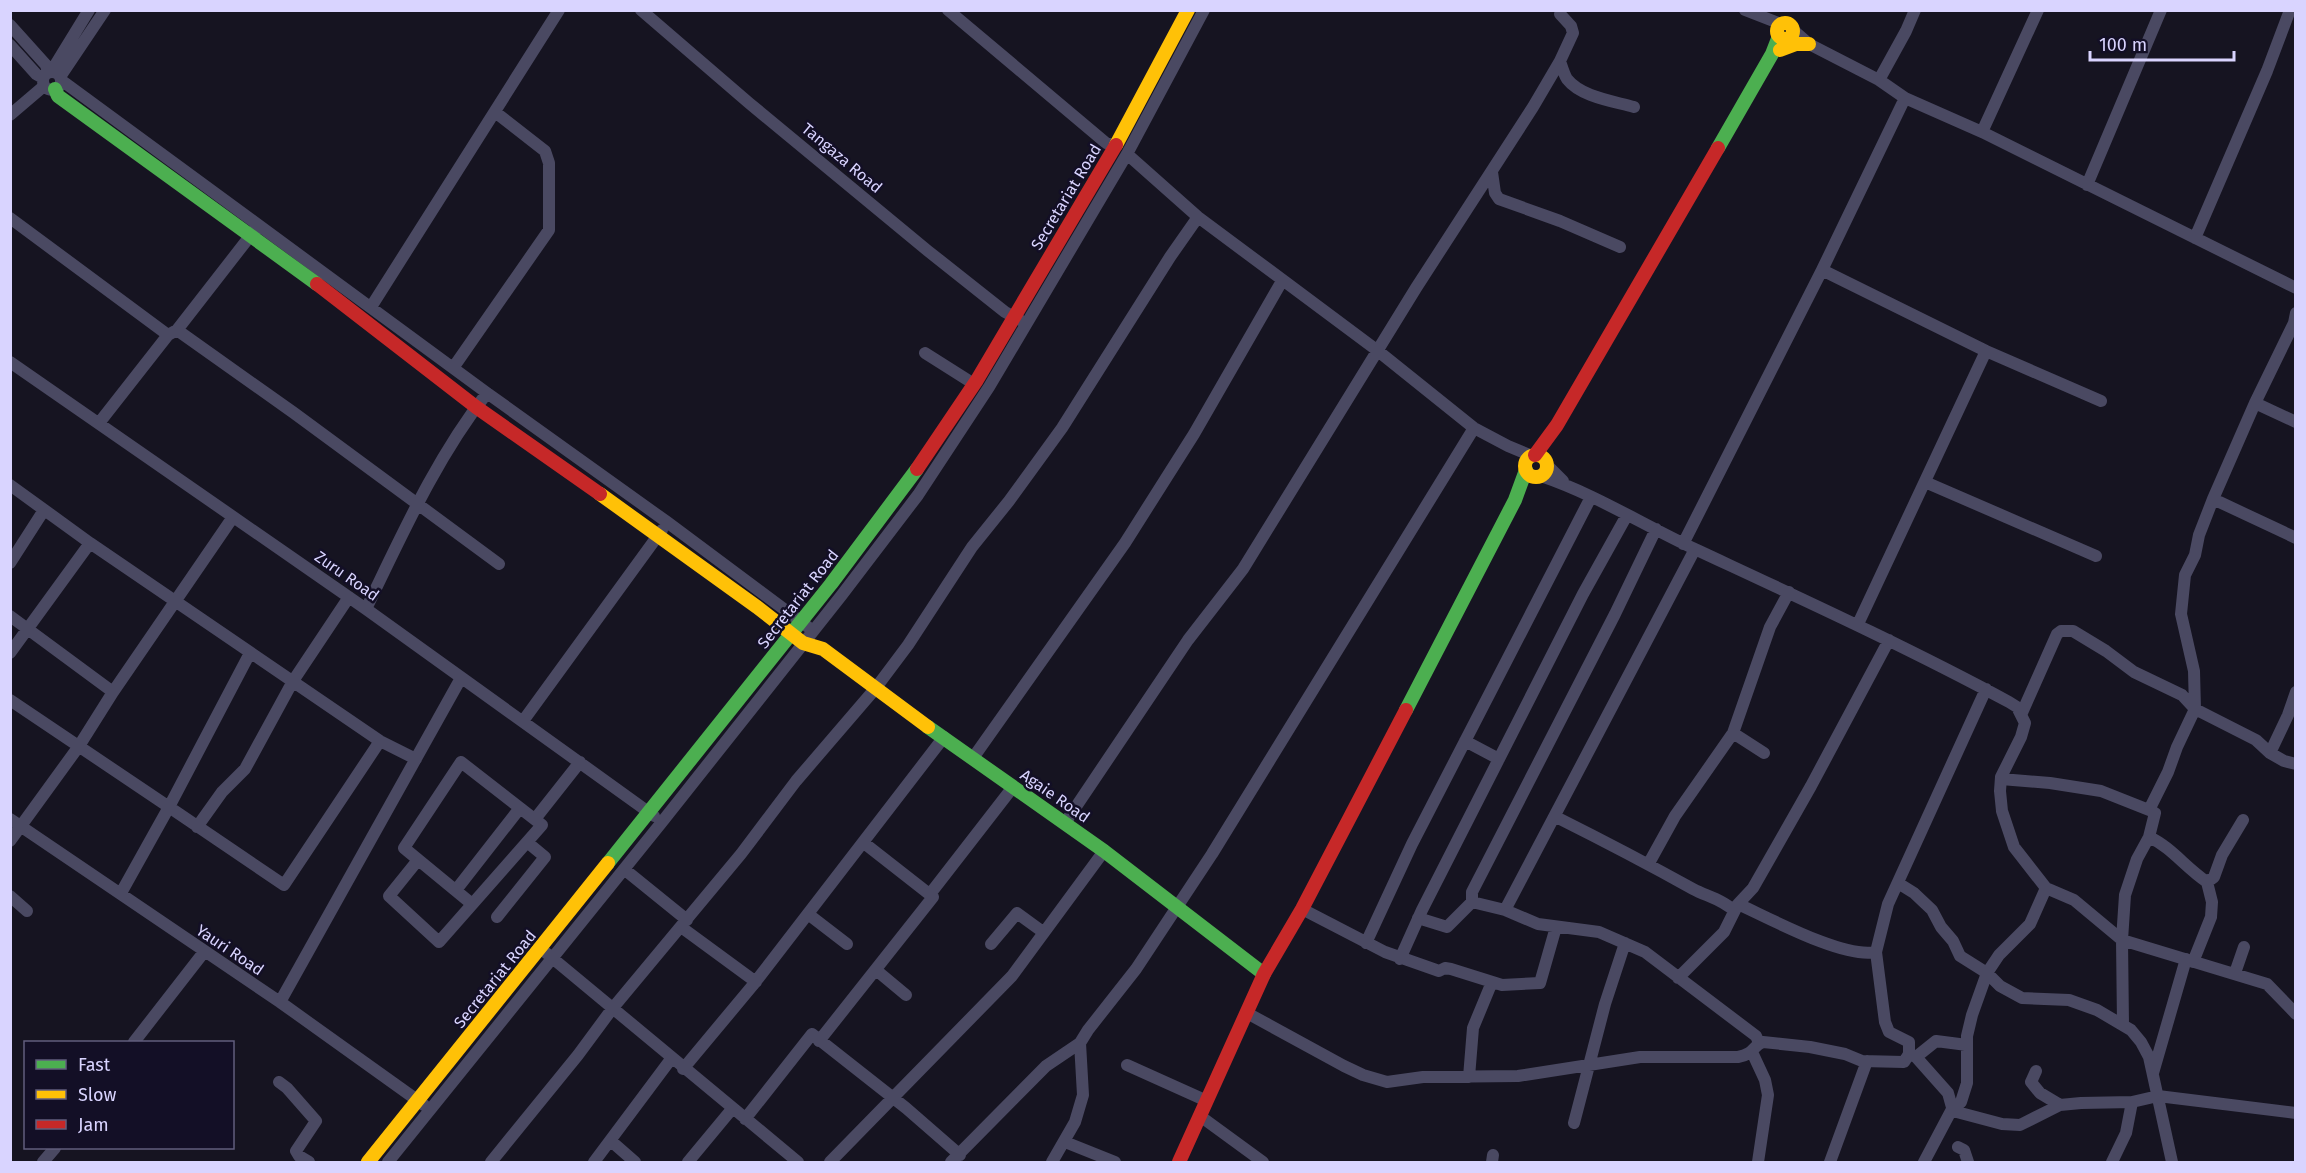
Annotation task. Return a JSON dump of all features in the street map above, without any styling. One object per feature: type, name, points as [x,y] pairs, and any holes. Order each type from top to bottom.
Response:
[{"type":"street","points":[[52,79],[89,10]]},
{"type":"street","points":[[10,115],[52,79],[105,10]]},
{"type":"street","points":[[371,307],[559,10]]},
{"type":"street","name":"Tangaza Road","points":[[641,10],[928,251],[1005,312],[1027,324]]},
{"type":"street","points":[[948,10],[1106,143],[1122,150],[1198,217],[1378,351],[1474,428],[1591,497],[1689,546],[1858,624],[2017,707],[2025,723],[2024,730],[2005,765],[2000,791],[2007,830],[2014,847],[2046,888],[2074,900],[2122,940],[2267,984],[2295,1014]]},
{"type":"street","name":"Secretariat Road","points":[[388,1162],[430,1110],[649,811],[902,493],[1122,150],[1188,10]]},
{"type":"street","name":"Secretariat Road","points":[[368,1162],[418,1099],[624,868],[662,822],[918,495],[989,387],[1027,324],[1122,150],[1204,10]]},
{"type":"street","points":[[1745,10],[1787,26],[1808,43],[1879,80],[1905,98],[1982,132],[2295,288]]},
{"type":"street","points":[[1879,80],[1915,10]]},
{"type":"street","points":[[1982,132],[2038,10]]},
{"type":"street","points":[[2087,185],[2161,10]]},
{"type":"street","points":[[2195,238],[2267,71],[2290,10]]},
{"type":"street","points":[[1065,823],[1188,640],[1243,569],[1560,61],[1573,30],[1560,14]]},
{"type":"street","points":[[10,25],[46,65],[58,96],[173,171],[255,230],[371,307],[800,621],[813,631],[823,649]]},
{"type":"street","points":[[1179,1162],[1264,974],[1302,909],[1515,500],[1787,26]]},
{"type":"street","points":[[1771,56],[1790,46],[1808,43]]},
{"type":"street","points":[[10,45],[36,74],[52,79]]},
{"type":"street","points":[[1560,61],[1566,77],[1574,86],[1588,93],[1634,107]]},
{"type":"street","points":[[1505,910],[1556,817],[1905,98]]},
{"type":"street","points":[[453,368],[549,230],[549,163],[545,152],[495,112]]},
{"type":"street","points":[[1492,171],[1495,193],[1499,199],[1560,221],[1620,247]]},
{"type":"street","points":[[491,1162],[578,1055],[612,1009],[741,854],[796,781],[875,689],[908,645],[972,548],[1062,428],[1170,257],[1198,217]]},
{"type":"street","points":[[10,218],[417,503],[499,564]]},
{"type":"street","points":[[99,423],[255,230]]},
{"type":"street","points":[[255,230],[476,407],[658,535],[757,607],[790,634],[803,643],[823,649]]},
{"type":"street","points":[[1822,270],[1986,351],[2101,401]]},
{"type":"street","points":[[973,758],[1125,543],[1194,434],[1282,281]]},
{"type":"street","points":[[2149,810],[2195,709],[2194,671],[2183,624],[2182,595],[2185,576],[2195,555],[2199,535],[2213,499],[2254,403],[2294,323],[2295,312]]},
{"type":"street","points":[[1858,624],[1986,351]]},
{"type":"street","points":[[925,353],[974,384]]},
{"type":"street","name":"Zuru Road","points":[[12,365],[349,597],[662,822]]},
{"type":"street","points":[[366,609],[417,503],[465,421],[487,393]]},
{"type":"street","points":[[2254,403],[2295,422]]},
{"type":"street","points":[[745,1119],[812,1034],[875,1083],[955,1159],[1046,1066],[1080,1043],[1136,969],[1179,906],[1474,428]]},
{"type":"street","points":[[1925,482],[2096,556]]},
{"type":"street","points":[[10,484],[90,543],[250,653],[380,741],[416,759]]},
{"type":"street","points":[[1366,943],[1412,844],[1591,497]]},
{"type":"street","points":[[2213,499],[2295,537]]},
{"type":"street","points":[[10,563],[44,510]]},
{"type":"street","points":[[1400,959],[1418,918],[1583,594],[1627,515]]},
{"type":"street","points":[[10,841],[16,823],[79,746],[113,692],[233,517]]},
{"type":"street","points":[[523,721],[667,522]]},
{"type":"street","points":[[1418,918],[1448,927],[1472,902],[1472,892],[1615,614],[1656,529]]},
{"type":"street","points":[[10,653],[90,543]]},
{"type":"street","points":[[1649,863],[1675,816],[1733,733],[1747,696],[1758,656],[1770,627],[1789,592]]},
{"type":"street","points":[[197,827],[222,792],[245,769],[292,681],[349,597]]},
{"type":"street","points":[[10,616],[113,692]]},
{"type":"street","points":[[2021,715],[2057,634],[2061,631],[2073,631],[2106,651],[2134,672],[2182,695],[2195,709],[2256,740],[2270,753],[2295,764]]},
{"type":"street","points":[[1678,978],[1724,932],[1736,908],[1753,888],[1811,786],[1889,640]]},
{"type":"street","name":"Agaie Road","points":[[823,649],[875,689],[1104,850],[1264,974]]},
{"type":"street","points":[[121,893],[250,653]]},
{"type":"street","points":[[280,1002],[461,678]]},
{"type":"street","points":[[1953,1111],[1948,1094],[1913,1055],[1909,1042],[1889,1032],[1885,1022],[1875,952],[1888,904],[1986,689]]},
{"type":"street","points":[[2270,753],[2288,715],[2295,692]]},
{"type":"street","points":[[10,700],[284,885],[380,741]]},
{"type":"street","points":[[1733,733],[1764,753]]},
{"type":"street","points":[[683,1069],[756,982],[944,737]]},
{"type":"street","points":[[1465,741],[1499,759]]},
{"type":"street","points":[[418,860],[389,896],[439,942],[542,825],[460,762],[404,848],[472,904]]},
{"type":"street","points":[[536,819],[580,762]]},
{"type":"street","points":[[2001,779],[2050,783],[2101,791],[2155,813],[2149,837],[2137,860],[2125,895],[2122,940],[2123,1024]]},
{"type":"street","points":[[930,894],[1013,787]]},
{"type":"street","points":[[456,890],[520,808]]},
{"type":"street","points":[[1556,817],[1649,863],[1704,894],[1736,908],[1826,942],[1865,954],[1875,952]]},
{"type":"street","points":[[2207,882],[2214,877],[2222,855],[2243,820]]},
{"type":"street","name":"Yauri Road","points":[[16,823],[280,1002],[418,1099],[430,1110]]},
{"type":"street","points":[[2149,837],[2164,844],[2193,873],[2207,882],[2212,902],[2211,917],[2190,961],[2153,1074]]},
{"type":"street","points":[[497,917],[545,857],[527,842]]},
{"type":"street","points":[[819,1041],[933,897],[864,843]]},
{"type":"street","points":[[830,1162],[1012,975],[1104,850]]},
{"type":"street","points":[[624,868],[684,924],[756,982]]},
{"type":"street","points":[[1898,883],[1914,892],[1932,910],[1941,927],[1953,941],[1960,956],[1987,973],[2000,986],[2022,998],[2069,1000],[2097,1010],[2123,1024],[2141,1042],[2149,1057],[2168,1153],[2172,1162]]},
{"type":"street","points":[[1924,1162],[1953,1111],[1961,1102],[1967,1083],[1967,1045],[1972,1015],[1987,973],[1999,955],[2030,924],[2046,888]]},
{"type":"street","points":[[10,896],[27,910]]},
{"type":"street","points":[[1472,902],[1505,910],[1538,924],[1599,932],[1625,943],[1644,952],[1756,1036],[1756,1048],[1767,1095],[1758,1162]]},
{"type":"street","points":[[1302,909],[1400,959],[1439,971],[1445,968],[1451,969],[1508,985],[1540,983],[1556,927]]},
{"type":"street","points":[[992,944],[1017,912],[1043,932]]},
{"type":"street","points":[[808,915],[847,944]]},
{"type":"street","points":[[1574,1123],[1610,984],[1625,943]]},
{"type":"street","points":[[2235,973],[2244,947]]},
{"type":"street","points":[[135,1041],[204,952]]},
{"type":"street","points":[[546,953],[745,1119],[790,1160]]},
{"type":"street","points":[[876,970],[906,995]]},
{"type":"street","points":[[1469,1077],[1473,1028],[1492,982]]},
{"type":"street","points":[[1247,1012],[1344,1066],[1363,1075],[1387,1082],[1424,1077],[1518,1076],[1640,1057],[1726,1058],[1749,1055],[1756,1048],[1771,1042],[1810,1047],[1867,1061],[1904,1062],[1936,1041],[1967,1045]]},
{"type":"street","points":[[1052,1162],[1075,1122],[1083,1095],[1080,1043]]},
{"type":"street","points":[[594,1162],[671,1059]]},
{"type":"street","points":[[1830,1162],[1867,1061]]},
{"type":"street","points":[[1127,1065],[1207,1101]]},
{"type":"street","points":[[2036,1071],[2031,1082],[2040,1093],[2060,1105]]},
{"type":"street","points":[[279,1082],[316,1121],[296,1151],[299,1156],[309,1162]]},
{"type":"street","points":[[1953,1111],[2002,1124],[2020,1125],[2060,1105],[2081,1102],[2132,1102],[2158,1096],[2295,1113]]},
{"type":"street","points":[[2112,1162],[2126,1132],[2132,1102]]},
{"type":"street","points":[[688,1162],[732,1109]]},
{"type":"street","points":[[1200,1116],[1263,1162]]},
{"type":"street","points":[[611,1141],[635,1162]]},
{"type":"street","points":[[1065,1142],[1115,1162]]},
{"type":"street","points":[[1958,1147],[1964,1150],[1968,1162]]},
{"type":"street","points":[[43,1162],[54,1149]]},
{"type":"traffic: fast","points":[[1718,148],[1772,54],[1779,36]]},
{"type":"traffic: fast","points":[[55,89],[58,96],[317,284]]},
{"type":"traffic: fast","points":[[608,863],[831,584],[917,469]]},
{"type":"traffic: fast","points":[[1406,710],[1515,500],[1526,470]]},
{"type":"traffic: fast","points":[[928,727],[1104,851],[1264,974]]},
{"type":"traffic: slow","points":[[1116,145],[1188,10]]},
{"type":"traffic: slow","points":[[1785,23],[1791,25],[1793,31],[1791,37],[1785,39],[1779,37],[1777,31],[1779,25],[1785,23]]},
{"type":"traffic: slow","points":[[1780,50],[1796,44],[1809,44]]},
{"type":"traffic: slow","points":[[1536,455],[1544,458],[1547,466],[1544,474],[1536,477],[1528,474],[1525,466],[1528,458],[1536,455]]},
{"type":"traffic: slow","points":[[600,494],[757,607],[803,643],[823,649],[928,727]]},
{"type":"traffic: slow","points":[[368,1162],[608,863]]},
{"type":"traffic: jam","points":[[917,469],[977,380],[1116,145]]},
{"type":"traffic: jam","points":[[1535,455],[1557,425],[1718,148]]},
{"type":"traffic: jam","points":[[317,284],[476,407],[600,494]]},
{"type":"traffic: jam","points":[[1179,1162],[1264,974],[1302,909],[1406,710]]}]
